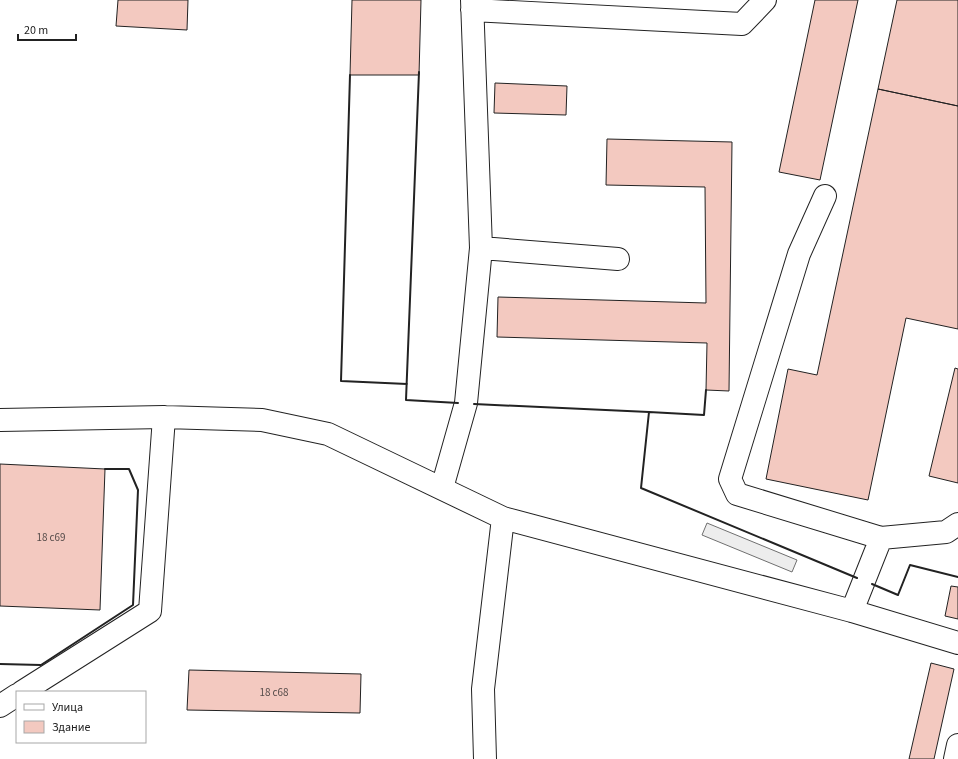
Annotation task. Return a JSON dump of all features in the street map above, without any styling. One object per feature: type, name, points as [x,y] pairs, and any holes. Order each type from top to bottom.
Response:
[{"type":"lane","points":[[442,488],[466,403],[481,248],[472,5],[742,24],[765,0]]},
{"type":"lane","points":[[825,196],[799,254],[730,479],[737,494],[881,538],[946,532],[958,524]]},
{"type":"lane","points":[[481,248],[618,259]]},
{"type":"lane","points":[[24,691],[150,611],[164,417]]},
{"type":"lane","points":[[0,420],[164,417],[262,420],[328,434],[503,518],[852,611],[958,643]]},
{"type":"lane","points":[[485,759],[483,689],[503,518]]},
{"type":"lane","points":[[852,611],[881,538]]},
{"type":"lane","points":[[0,706],[16,696]]},
{"type":"lane","points":[[955,759],[958,745]]},
{"type":"shaded area","points":[[707,523],[797,560],[792,572],[702,535]]},
{"type":"building","points":[[118,0],[188,0],[187,30],[116,26]]},
{"type":"building","points":[[352,0],[421,0],[419,75],[350,75]]},
{"type":"building","points":[[815,0],[858,0],[820,180],[779,172]]},
{"type":"building","points":[[897,0],[958,0],[958,106],[878,89]]},
{"type":"building","points":[[495,83],[567,86],[566,115],[494,113]]},
{"type":"building","points":[[878,89],[958,106],[958,329],[906,318],[868,500],[766,479],[788,369],[817,375]]},
{"type":"building","points":[[607,139],[732,142],[729,391],[706,390],[707,343],[497,337],[498,297],[706,303],[705,187],[606,185]]},
{"type":"building","points":[[955,368],[958,369],[958,483],[929,476]]},
{"type":"building","points":[[0,464],[105,469],[100,610],[0,606]]},
{"type":"building","points":[[951,586],[958,587],[958,619],[945,616]]},
{"type":"building","points":[[931,663],[954,669],[934,759],[909,759]]},
{"type":"building","points":[[189,670],[361,674],[360,713],[187,710]]},
{"type":"wall","points":[[419,72],[406,400],[458,403]]},
{"type":"wall","points":[[350,75],[341,381],[407,384]]},
{"type":"wall","points":[[649,412],[704,415],[706,390]]},
{"type":"wall","points":[[474,404],[649,412],[641,488],[857,578]]},
{"type":"wall","points":[[0,664],[41,665],[133,605],[138,490],[129,469],[105,469]]},
{"type":"wall","points":[[872,584],[898,595],[910,565],[958,577]]}]
